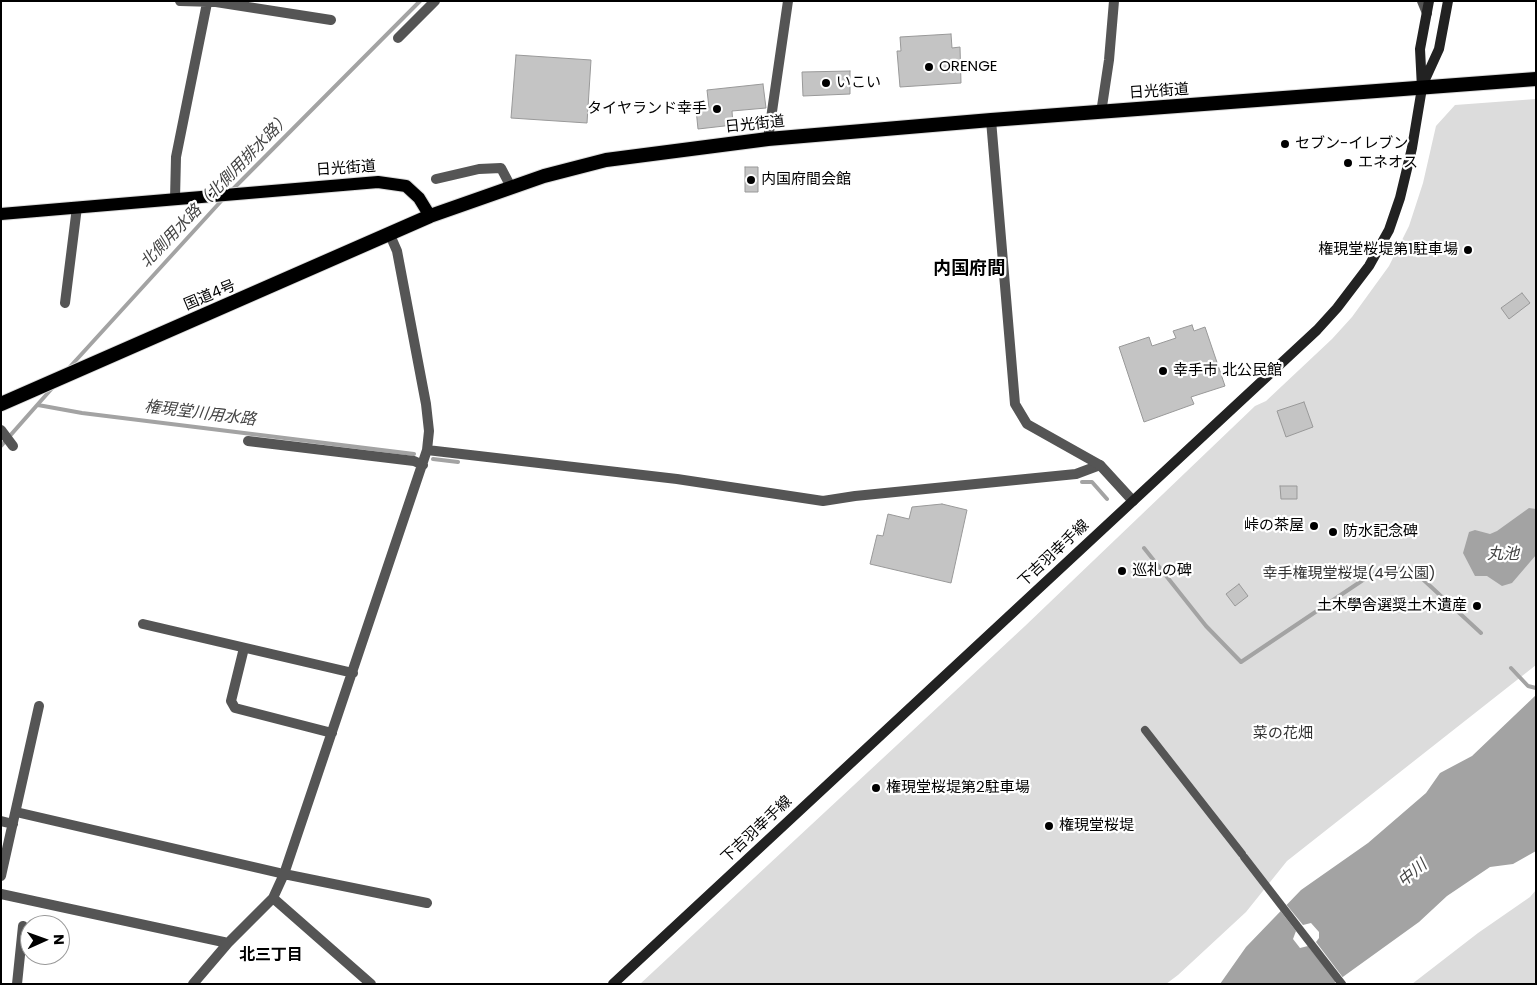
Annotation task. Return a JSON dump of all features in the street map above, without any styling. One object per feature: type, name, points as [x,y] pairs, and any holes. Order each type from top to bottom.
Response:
[{"type":"highway","name":"日光街道","points":[[430,216],[511,187],[606,160],[768,139],[991,120],[1536,79]]},
{"type":"highway","name":"国道4号","points":[[1,404],[430,216]]},
{"type":"main road","points":[[1422,88],[1420,49],[1429,1]]},
{"type":"main road","points":[[1422,88],[1439,49],[1448,1]]},
{"type":"main road","name":"下吉羽幸手線","points":[[613,984],[1317,330],[1337,308],[1369,266],[1389,230],[1400,198],[1412,148],[1422,88]]},
{"type":"main road","name":"日光街道","points":[[1,214],[378,182],[393,183],[410,190],[419,198],[430,216]]},
{"type":"street","points":[[180,1],[216,2],[331,20]]},
{"type":"street","points":[[398,38],[435,1]]},
{"type":"street","points":[[768,139],[788,1]]},
{"type":"street","points":[[1101,113],[1109,60],[1114,1]]},
{"type":"street","points":[[1422,1],[1427,13]]},
{"type":"street","points":[[175,199],[176,157],[207,3]]},
{"type":"street","points":[[991,120],[1015,404],[1028,424],[1100,466],[1133,501]]},
{"type":"street","points":[[436,178],[479,169],[501,168],[511,187]]},
{"type":"street","points":[[65,303],[77,207]]},
{"type":"street","points":[[193,984],[228,943],[272,898],[284,874],[427,450],[429,431],[426,404],[397,251],[390,235]]},
{"type":"street","points":[[1,430],[13,446]]},
{"type":"street","points":[[248,440],[414,460],[423,465]]},
{"type":"street","points":[[427,450],[677,479],[823,501],[1076,474],[1100,466]]},
{"type":"street","points":[[143,624],[353,673]]},
{"type":"street","points":[[244,648],[231,701],[235,708],[332,733]]},
{"type":"street","points":[[1,876],[39,706]]},
{"type":"street","points":[[1145,730],[1342,984]]},
{"type":"street","points":[[16,812],[284,874],[427,902]]},
{"type":"street","points":[[1,821],[13,824]]},
{"type":"street","points":[[1,894],[228,943]]},
{"type":"street","points":[[272,898],[371,984]]},
{"type":"street","points":[[16,984],[20,951]]},
{"type":"green space","name":"幸手権現堂桜堤(4号公園)","points":[[1536,99],[1536,665],[1287,861],[1246,912],[1166,984],[640,984],[1025,626],[1255,406],[1266,401],[1332,339],[1352,317],[1389,266],[1409,226],[1423,183],[1436,126],[1455,105]]},
{"type":"green space","points":[[1536,890],[1536,984],[1412,984],[1478,933],[1530,897]]},
{"type":"water","name":"丸池","points":[[1529,508],[1536,509],[1536,555],[1512,583],[1502,586],[1487,576],[1475,576],[1463,553],[1469,532],[1475,530],[1490,534]]},
{"type":"water","name":"中川","points":[[1536,695],[1536,851],[1513,864],[1490,867],[1447,896],[1419,922],[1333,984],[1220,984],[1246,947],[1301,890],[1368,843],[1426,793],[1440,773],[1472,756]]},
{"type":"pier","points":[[1285,903],[1303,925],[1311,923],[1319,932],[1319,938],[1316,942],[1344,979],[1338,984],[1308,946],[1300,948],[1293,939],[1296,931],[1279,909]]},
{"type":"building","name":"ORENGE","points":[[951,34],[952,48],[960,47],[961,83],[900,87],[897,51],[901,51],[900,37]]},
{"type":"building","points":[[516,55],[591,60],[587,123],[511,118]]},
{"type":"building","name":"いこい","points":[[850,71],[850,94],[803,96],[802,72]]},
{"type":"building","points":[[763,84],[766,108],[732,111],[733,125],[698,129],[696,109],[709,108],[707,90]]},
{"type":"building","name":"内国府間会館","points":[[745,167],[758,167],[758,192],[745,192]]},
{"type":"building","points":[[1522,293],[1530,303],[1509,319],[1501,308]]},
{"type":"building","points":[[1192,325],[1194,331],[1205,327],[1225,386],[1191,397],[1194,404],[1144,422],[1119,347],[1149,337],[1152,346],[1176,338],[1173,331]]},
{"type":"building","points":[[1304,402],[1313,427],[1286,437],[1277,411]]},
{"type":"building","points":[[1280,486],[1297,486],[1297,499],[1281,499]]},
{"type":"building","points":[[942,504],[967,510],[951,583],[870,564],[877,535],[883,536],[888,514],[909,519],[912,507]]},
{"type":"building","points":[[1239,584],[1248,596],[1235,606],[1226,594]]},
{"type":"waterway","name":"北側用水路（北側用排水路）","points":[[232,190],[420,1]]},
{"type":"waterway","name":"北側用水路（北側用排水路）","points":[[68,369],[223,199]]},
{"type":"waterway","name":"権現堂川用水路","points":[[1,446],[54,386]]},
{"type":"waterway","name":"権現堂川用水路","points":[[38,405],[82,413],[414,454]]},
{"type":"waterway","name":"権現堂川用水路","points":[[433,459],[458,462]]},
{"type":"waterway","name":"権現堂川用水路","points":[[1082,482],[1092,482],[1107,499]]},
{"type":"waterway","name":"権現堂川用水路","points":[[1144,548],[1206,626],[1241,662],[1363,580],[1382,570],[1395,568],[1415,572],[1481,633]]},
{"type":"waterway","name":"権現堂川用水路","points":[[1511,668],[1528,686],[1536,688]]},
{"type":"place","name":"ORENGE","points":[[929,67]]},
{"type":"place","name":"いこい","points":[[826,83]]},
{"type":"place","name":"タイヤランド幸手","points":[[717,109]]},
{"type":"place","name":"セブン-イレブン","points":[[1285,144]]},
{"type":"place","name":"エネオス","points":[[1348,163]]},
{"type":"place","name":"内国府間会館","points":[[751,180]]},
{"type":"place","name":"権現堂桜堤第1駐車場","points":[[1468,250]]},
{"type":"place","name":"幸手市 北公民館","points":[[1163,371]]},
{"type":"place","name":"峠の茶屋","points":[[1314,526]]},
{"type":"place","name":"防水記念碑","points":[[1333,532]]},
{"type":"place","name":"巡礼の碑","points":[[1122,571]]},
{"type":"place","name":"土木學舎選奨土木遺産","points":[[1477,606]]},
{"type":"place","name":"権現堂桜堤第2駐車場","points":[[876,788]]},
{"type":"place","name":"権現堂桜堤","points":[[1049,826]]},
{"type":"district","name":"内国府間","points":[[969,269]]},
{"type":"district","name":"北三丁目","points":[[271,956]]},
{"type":"park label","name":"菜の花畑","points":[[1283,734]]}]
